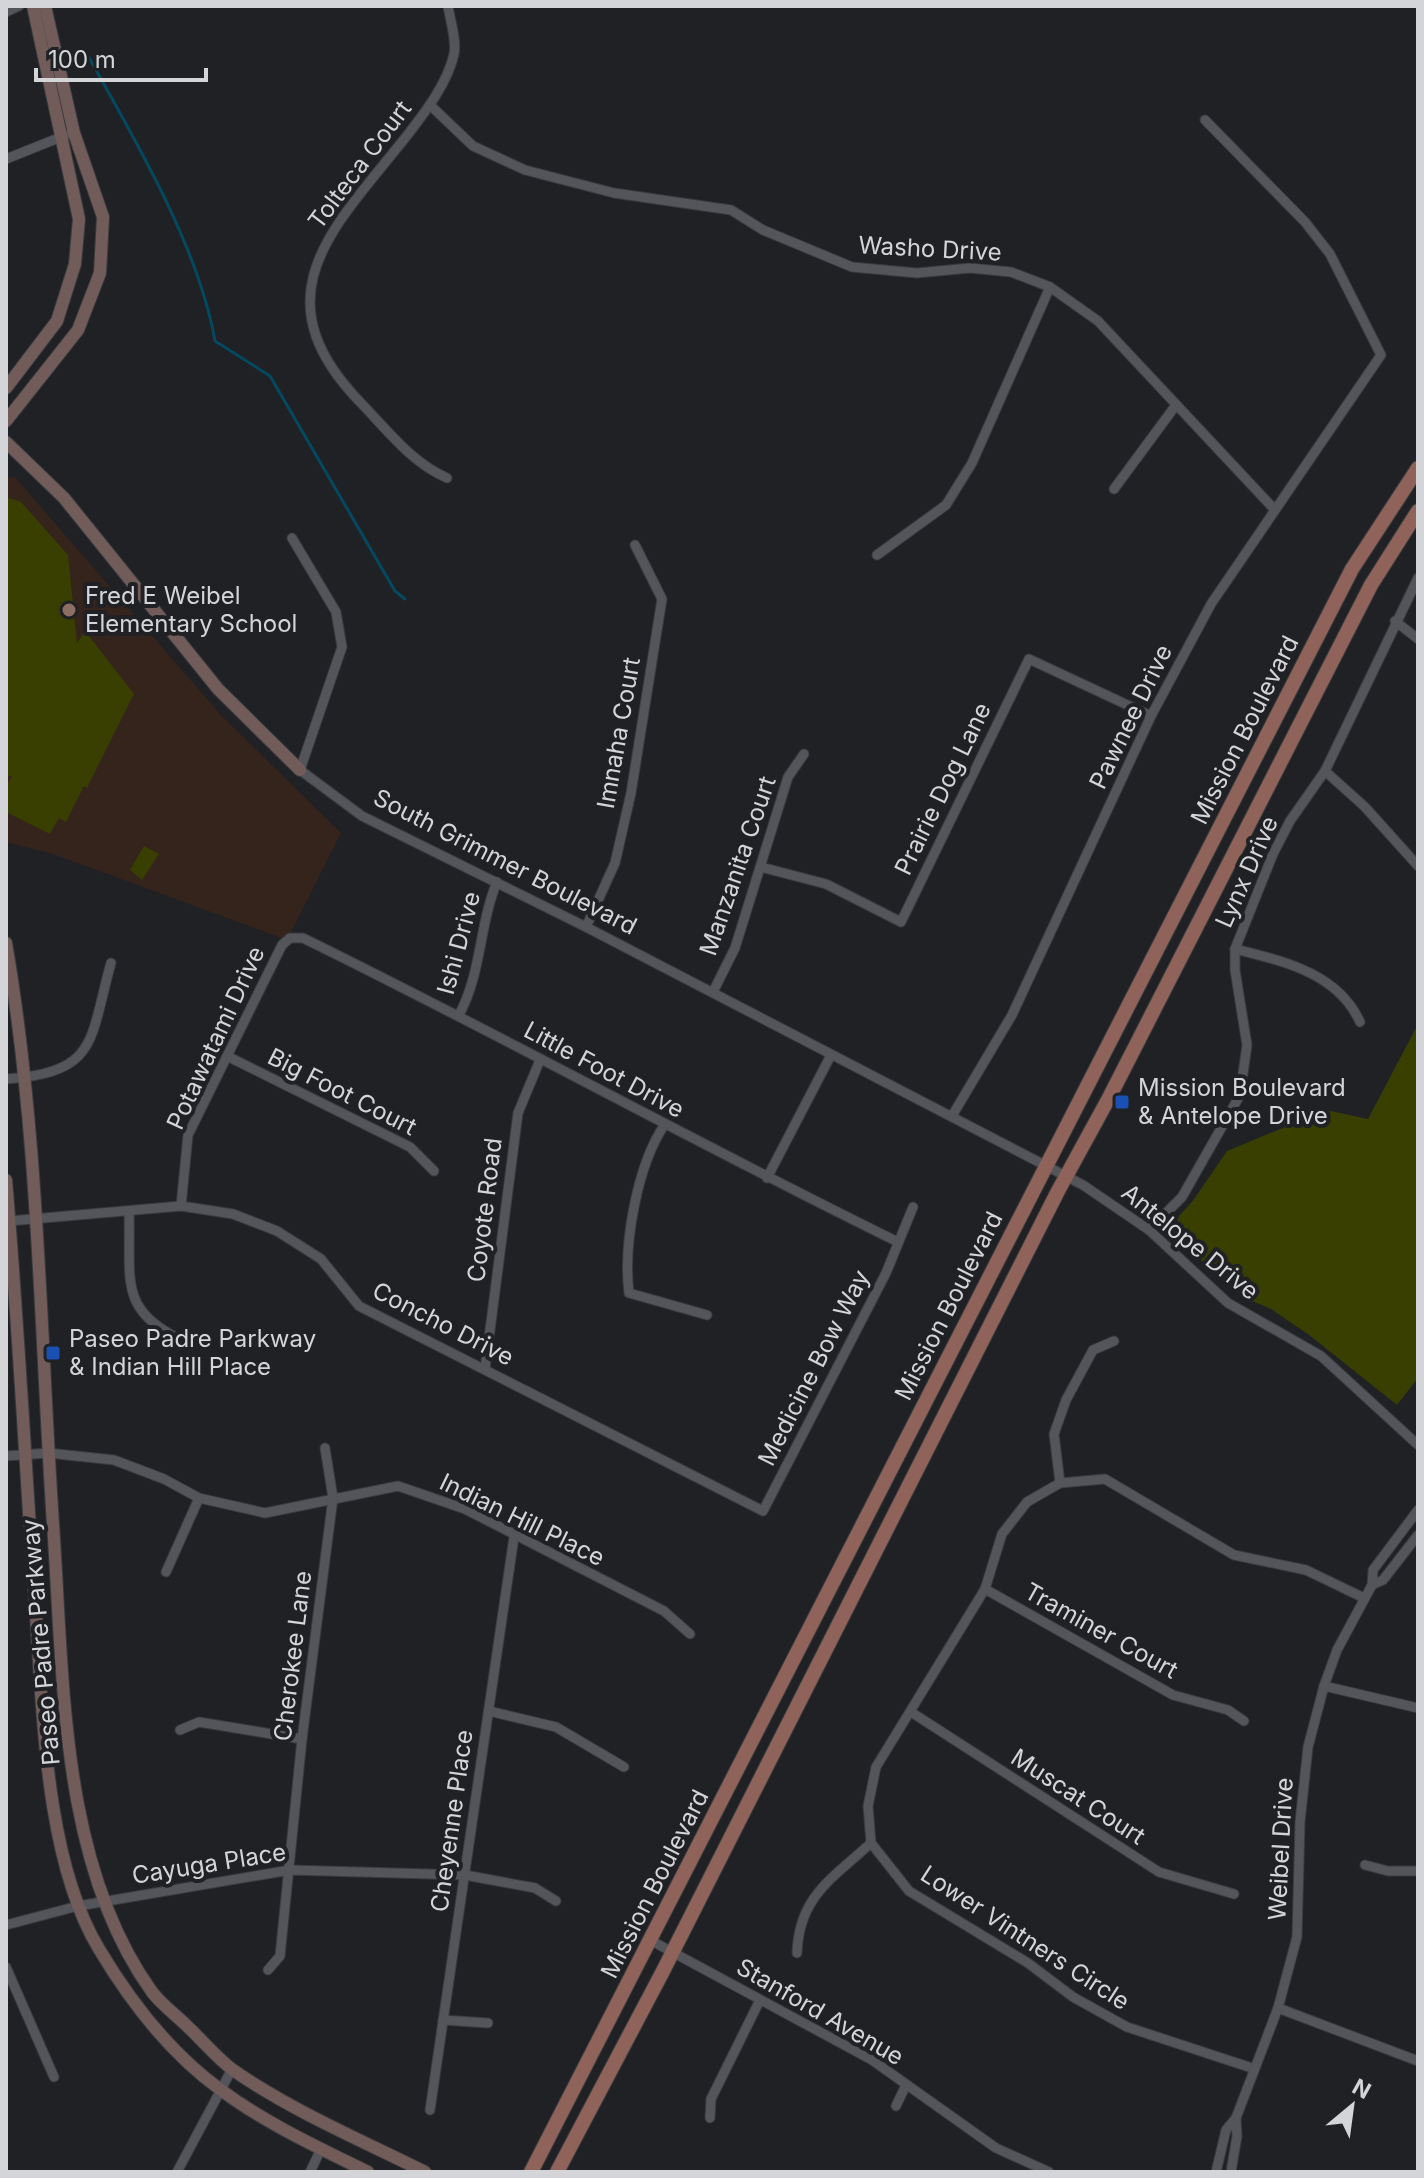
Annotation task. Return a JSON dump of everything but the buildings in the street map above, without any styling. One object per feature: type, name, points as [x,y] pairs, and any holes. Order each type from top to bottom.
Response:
[{"type":"main road","points":[[6,388],[57,321],[75,264],[79,219],[33,6]]},
{"type":"main road","points":[[6,421],[78,330],[100,273],[103,217],[74,133],[45,6]]},
{"type":"main road","name":"South Grimmer Boulevard","points":[[6,442],[64,498],[218,689],[300,770]]},
{"type":"main road","name":"Mission Boulevard","points":[[531,2172],[1352,569],[1418,468]]},
{"type":"main road","name":"Mission Boulevard","points":[[557,2172],[1371,585],[1418,511]]},
{"type":"main road","name":"Paseo Padre Parkway","points":[[6,943],[24,1078],[36,1219],[48,1453],[72,1761],[80,1813],[104,1901],[129,1957],[155,1995],[232,2069],[332,2126],[425,2172]]},
{"type":"main road","name":"Paseo Padre Parkway","points":[[6,1180],[45,1744],[61,1844],[78,1906],[97,1948],[131,1998],[171,2046],[220,2090],[321,2149],[368,2172]]},
{"type":"street","points":[[6,12],[19,6]]},
{"type":"street","name":"Tolteca Court","points":[[447,478],[425,468],[339,380],[316,341],[309,311],[310,283],[327,238],[430,105],[455,53],[448,6]]},
{"type":"street","name":"Washo Drive","points":[[430,105],[473,146],[525,170],[614,193],[731,210],[763,230],[852,267],[917,273],[970,268],[1011,272],[1050,287],[1098,321],[1275,510]]},
{"type":"street","name":"Pawnee Drive","points":[[952,1116],[1012,1015],[1151,716],[1211,604],[1381,355],[1330,254],[1305,222],[1205,120]]},
{"type":"street","points":[[6,159],[74,133]]},
{"type":"street","points":[[877,555],[946,505],[972,463],[1050,287]]},
{"type":"street","points":[[1114,489],[1176,405]]},
{"type":"street","points":[[292,538],[336,612],[342,647],[300,770]]},
{"type":"street","name":"Imnaha Court","points":[[586,927],[615,863],[631,793],[662,599],[635,545]]},
{"type":"street","name":"Lynx Drive","points":[[1149,1230],[1182,1197],[1240,1095],[1247,1045],[1235,970],[1235,949],[1273,854],[1290,821],[1325,771],[1418,578]]},
{"type":"street","points":[[1395,621],[1418,639]]},
{"type":"street","name":"Prairie Dog Lane","points":[[761,867],[826,884],[901,922],[1029,659],[1151,716]]},
{"type":"street","name":"Manzanita Court","points":[[713,992],[735,948],[788,777],[804,754]]},
{"type":"street","name":"South Grimmer Boulevard","points":[[300,770],[362,816],[713,992],[1045,1166]]},
{"type":"street","points":[[1325,771],[1365,807],[1418,866]]},
{"type":"street","name":"Ishi Drive","points":[[459,1015],[475,979],[486,911],[497,882]]},
{"type":"street","name":"Little Foot Drive","points":[[290,938],[303,938],[459,1015],[767,1178],[898,1242]]},
{"type":"street","name":"Potawatami Drive","points":[[181,1206],[188,1135],[282,945],[290,938]]},
{"type":"street","points":[[1235,949],[1301,966],[1351,1003],[1360,1022]]},
{"type":"street","points":[[6,1079],[66,1068],[87,1050],[111,963]]},
{"type":"street","points":[[767,1178],[831,1055]]},
{"type":"street","name":"Big Foot Court","points":[[227,1056],[410,1147],[434,1171]]},
{"type":"street","name":"Coyote Road","points":[[485,1369],[518,1113],[540,1060]]},
{"type":"street","points":[[665,1124],[642,1166],[627,1272],[629,1293],[707,1315]]},
{"type":"street","name":"Antelope Drive","points":[[1045,1166],[1149,1230],[1228,1303],[1321,1356],[1418,1445]]},
{"type":"street","name":"Concho Drive","points":[[9,1221],[129,1213],[181,1206],[233,1214],[277,1231],[321,1259],[359,1306],[763,1511]]},
{"type":"street","name":"Medicine Bow Way","points":[[763,1511],[886,1273],[913,1207]]},
{"type":"street","points":[[129,1213],[135,1300],[144,1317],[154,1325],[192,1345]]},
{"type":"street","points":[[1060,1483],[1054,1434],[1066,1400],[1093,1350],[1114,1341]]},
{"type":"street","name":"Cherokee Lane","points":[[268,1970],[280,1956],[302,1739],[333,1498],[325,1448]]},
{"type":"street","name":"Indian Hill Place","points":[[6,1456],[48,1453],[114,1460],[164,1479],[199,1498],[265,1513],[398,1486],[465,1509],[514,1537],[664,1611],[690,1634]]},
{"type":"street","points":[[797,1953],[797,1933],[810,1899],[871,1843],[868,1806],[876,1767],[985,1589],[1002,1534],[1027,1502],[1060,1483],[1105,1479],[1234,1555],[1306,1570],[1364,1598]]},
{"type":"street","points":[[166,1572],[199,1498]]},
{"type":"street","name":"Weibel Drive","points":[[1231,2172],[1236,2118],[1252,2068],[1278,2008],[1297,1937],[1301,1807],[1308,1747],[1324,1686],[1372,1585],[1373,1570],[1418,1510]]},
{"type":"street","name":"Weibel Drive","points":[[1372,1585],[1383,1580],[1418,1535]]},
{"type":"street","name":"Cheyenne Place","points":[[430,2110],[514,1537]]},
{"type":"street","name":"Traminer Court","points":[[985,1589],[1173,1695],[1228,1710],[1244,1721]]},
{"type":"street","points":[[1324,1686],[1418,1708]]},
{"type":"street","points":[[489,1711],[556,1727],[624,1767]]},
{"type":"street","name":"Muscat Court","points":[[911,1712],[1159,1872],[1234,1894]]},
{"type":"street","points":[[180,1730],[199,1722],[302,1739]]},
{"type":"street","name":"Lower Vintners Circle","points":[[871,1843],[909,1891],[1028,1963],[1073,1997],[1127,2027],[1252,2068]]},
{"type":"street","points":[[1365,1865],[1388,1871],[1418,1871]]},
{"type":"street","name":"Cayuga Place","points":[[6,1925],[78,1906],[290,1870],[465,1875],[535,1888],[556,1901]]},
{"type":"street","name":"Stanford Avenue","points":[[650,1940],[872,2060],[996,2148],[1049,2172]]},
{"type":"street","points":[[6,1967],[54,2077]]},
{"type":"street","points":[[710,2118],[711,2099],[760,2000]]},
{"type":"street","points":[[1278,2008],[1418,2061]]},
{"type":"street","points":[[443,2020],[488,2023]]},
{"type":"street","points":[[177,2172],[232,2069]]},
{"type":"street","points":[[896,2106],[906,2085]]},
{"type":"street","name":"Weibel Drive","points":[[1216,2172],[1226,2130],[1236,2118]]},
{"type":"street","points":[[310,2172],[321,2149]]},
{"type":"shaded area","name":"Fred E Weibel Elementary School","points":[[15,477],[220,714],[341,833],[287,940],[53,854],[6,842],[6,478]]},
{"type":"green space","points":[[6,497],[21,502],[68,555],[77,643],[85,631],[134,694],[87,788],[84,786],[66,822],[59,818],[50,834],[6,812],[6,787],[12,776],[6,777]]},
{"type":"green space","points":[[144,846],[159,854],[142,880],[130,870]]},
{"type":"green space","points":[[1418,1024],[1418,1378],[1397,1405],[1309,1335],[1271,1309],[1243,1297],[1174,1237],[1170,1225],[1192,1202],[1227,1151],[1326,1110],[1368,1119]]},
{"type":"waterway","points":[[87,54],[144,157],[180,231],[207,305],[215,341],[270,376],[395,591],[405,599]]},
{"type":"place","name":"Fred E Weibel Elementary School","points":[[69,610]]},
{"type":"place","name":"Mission Boulevard & Antelope Drive","points":[[1122,1102]]},
{"type":"place","name":"Paseo Padre Parkway & Indian Hill Place","points":[[53,1353]]}]
